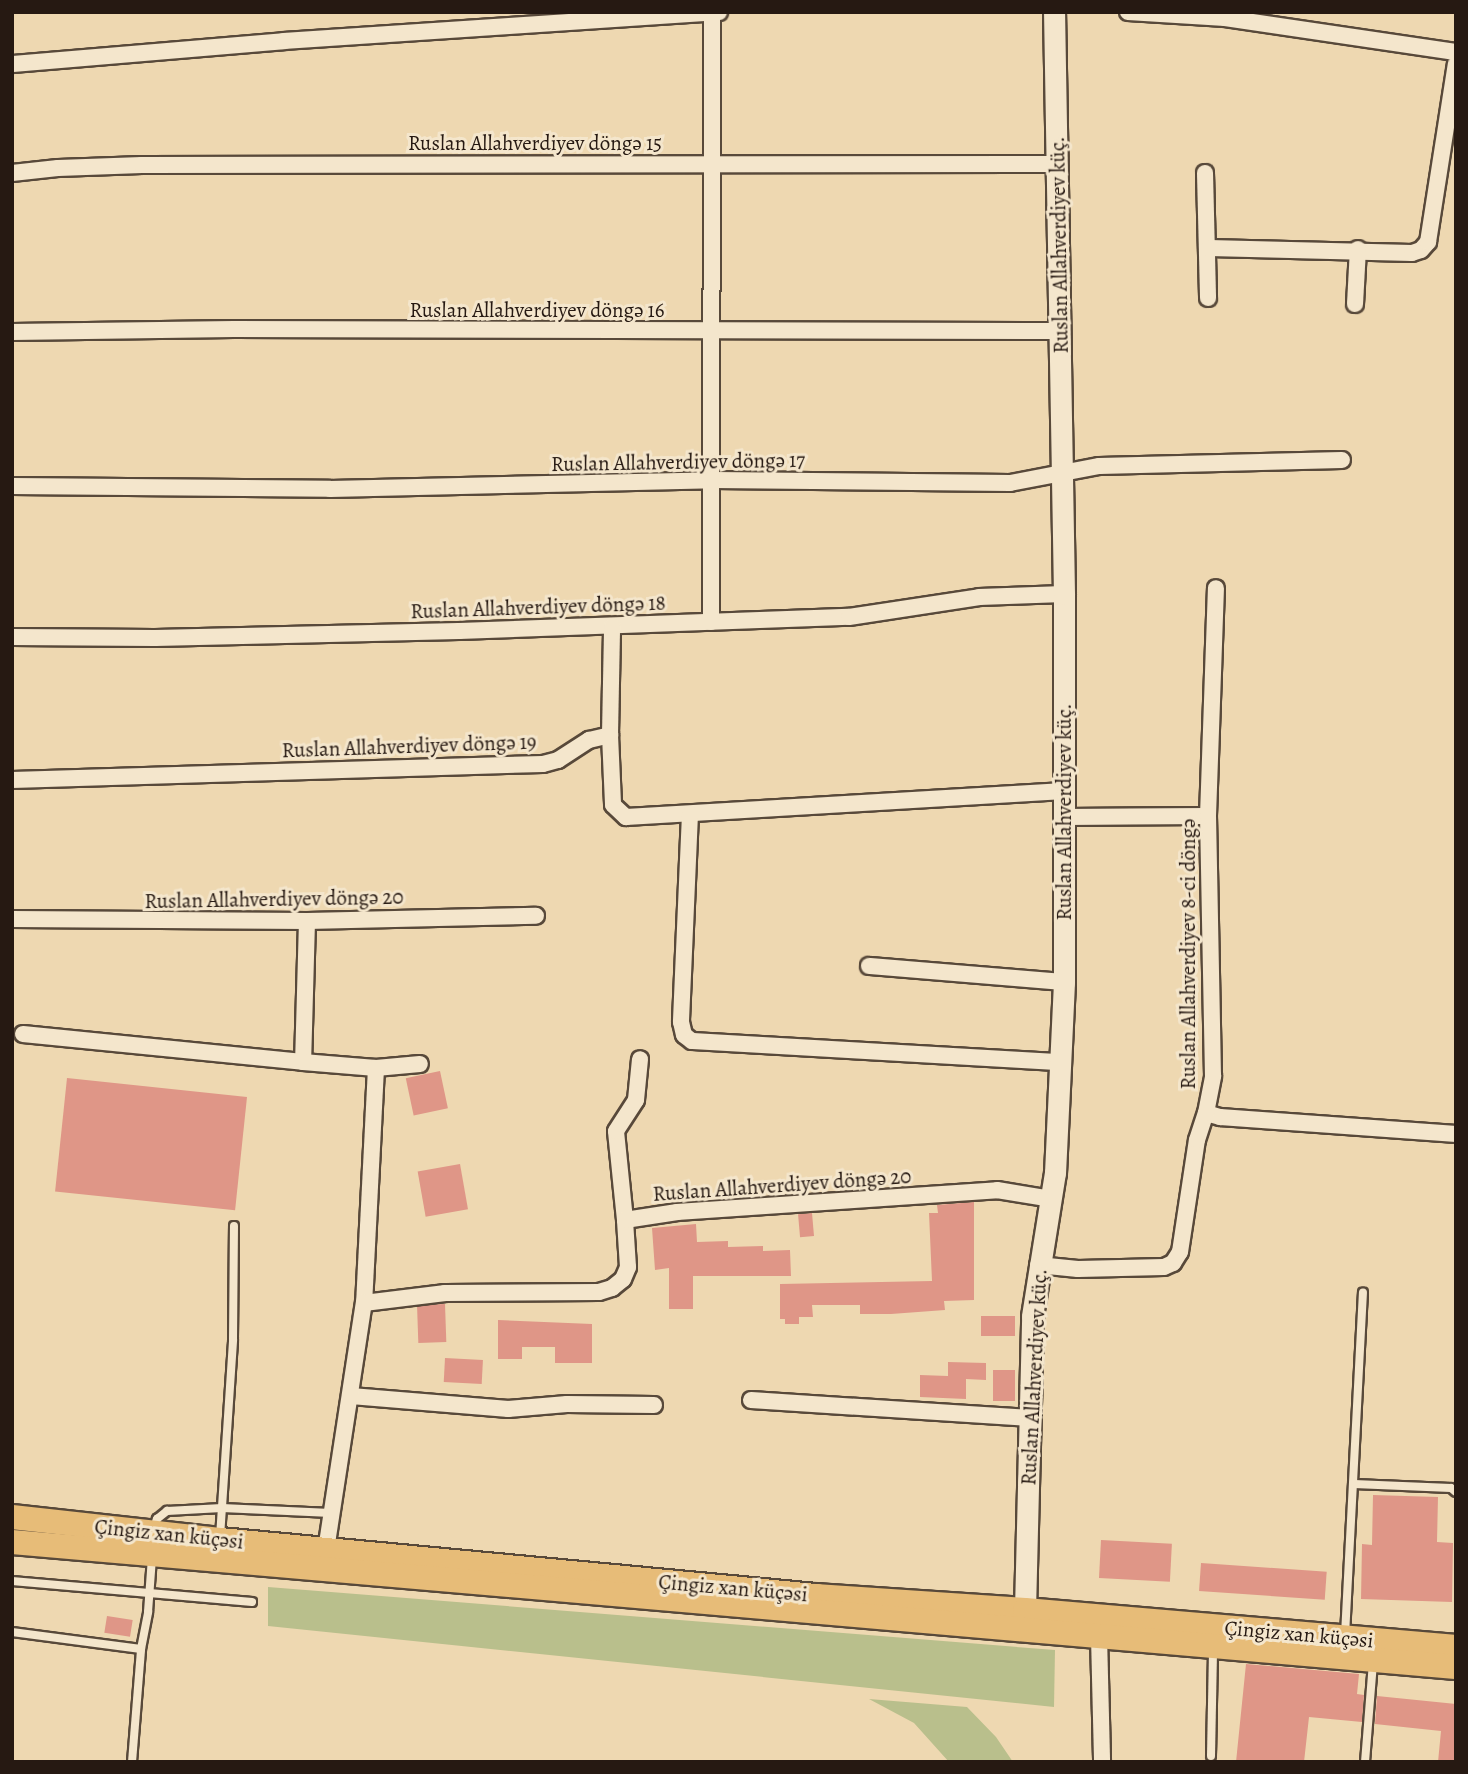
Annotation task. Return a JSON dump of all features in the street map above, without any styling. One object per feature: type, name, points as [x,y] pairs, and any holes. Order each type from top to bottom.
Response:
[{"type":"main road","name":"Çingiz xan küçəsi","points":[[12,1517],[153,1543],[1099,1636],[1456,1667]]},
{"type":"main road","name":"Çingiz xan küçəsi","points":[[12,1542],[153,1543],[220,1540],[816,1595],[1456,1647]]},
{"type":"street","points":[[12,64],[284,41],[719,12]]},
{"type":"street","name":"Ruslan Allahverdiyev küç.","points":[[1025,1610],[1032,1316],[1038,1265],[1052,1199],[1064,982],[1065,594],[1054,12]]},
{"type":"street","points":[[1128,12],[1225,18],[1456,52]]},
{"type":"street","points":[[711,622],[714,480],[712,13]]},
{"type":"street","points":[[1209,248],[1412,253],[1421,250],[1428,242],[1456,64]]},
{"type":"street","name":"Ruslan Allahverdiyev döngə 15","points":[[12,173],[58,168],[142,165],[1057,164]]},
{"type":"street","points":[[1205,173],[1209,248],[1208,298]]},
{"type":"street","points":[[1355,304],[1358,250]]},
{"type":"street","name":"Ruslan Allahverdiyev döngə 16","points":[[12,332],[234,329],[1061,331]]},
{"type":"street","name":"Ruslan Allahverdiyev döngə 17","points":[[12,486],[330,489],[714,480],[1010,483],[1099,466],[1342,460]]},
{"type":"street","name":"Ruslan Allahverdiyev 8-ci döngə","points":[[1038,1265],[1078,1269],[1164,1267],[1173,1263],[1180,1252],[1197,1140],[1206,1113],[1213,1076],[1208,816],[1216,588]]},
{"type":"street","name":"Ruslan Allahverdiyev döngə 18","points":[[12,637],[169,638],[849,617],[979,597],[1065,594]]},
{"type":"street","points":[[612,626],[610,736],[613,805],[617,812],[626,817],[1065,791]]},
{"type":"street","name":"Ruslan Allahverdiyev döngə 19","points":[[12,780],[544,764],[558,760],[589,740],[610,736]]},
{"type":"street","points":[[690,814],[681,1022],[684,1035],[692,1041],[1061,1062]]},
{"type":"street","points":[[1065,817],[1208,816]]},
{"type":"street","name":"Ruslan Allahverdiyev döngə 20","points":[[12,919],[307,921],[536,916]]},
{"type":"street","points":[[303,1062],[307,921]]},
{"type":"street","points":[[869,966],[1064,982]]},
{"type":"street","points":[[23,1034],[376,1068],[420,1064]]},
{"type":"street","points":[[625,1220],[615,1131],[636,1100],[640,1059]]},
{"type":"street","points":[[326,1550],[365,1303],[376,1068]]},
{"type":"street","points":[[1206,1113],[1220,1117],[1456,1134]]},
{"type":"street","name":"Ruslan Allahverdiyev döngə 20","points":[[365,1303],[444,1293],[599,1292],[612,1288],[623,1279],[628,1267],[625,1220],[677,1212],[997,1190],[1052,1199]]},
{"type":"street","points":[[351,1396],[508,1409],[567,1404],[654,1405]]},
{"type":"street","points":[[751,1400],[1030,1418]]},
{"type":"street","points":[[1099,1636],[1102,1762]]},
{"type":"lane","points":[[220,1540],[233,1339],[234,1226]]},
{"type":"lane","points":[[1345,1638],[1363,1292]]},
{"type":"lane","points":[[1354,1484],[1451,1488],[1456,1492]]},
{"type":"lane","points":[[131,1762],[157,1519],[167,1511],[222,1508],[331,1513]]},
{"type":"lane","points":[[12,1581],[252,1602]]},
{"type":"lane","points":[[12,1632],[141,1649]]},
{"type":"lane","points":[[1211,1756],[1213,1645]]},
{"type":"lane","points":[[1365,1762],[1373,1660]]},
{"type":"green space","points":[[268,1587],[1055,1650],[1054,1707],[268,1626]]},
{"type":"green space","points":[[869,1699],[967,1707],[996,1737],[1013,1762],[949,1762],[914,1723]]},
{"type":"building","points":[[440,1071],[448,1108],[414,1115],[406,1078]]},
{"type":"building","points":[[67,1078],[247,1097],[235,1210],[55,1191]]},
{"type":"building","points":[[460,1164],[468,1209],[426,1217],[418,1171]]},
{"type":"building","points":[[974,1202],[974,1300],[944,1301],[945,1310],[891,1314],[860,1314],[860,1305],[812,1305],[813,1317],[799,1317],[799,1324],[785,1324],[785,1319],[780,1319],[780,1284],[932,1281],[929,1213],[938,1213],[937,1205]]},
{"type":"building","points":[[812,1213],[814,1236],[800,1237],[798,1214]]},
{"type":"building","points":[[696,1224],[697,1242],[728,1241],[728,1247],[763,1246],[763,1251],[790,1250],[791,1276],[693,1276],[693,1309],[669,1309],[669,1268],[655,1270],[652,1228]]},
{"type":"building","points":[[445,1304],[446,1342],[418,1343],[417,1305]]},
{"type":"building","points":[[981,1316],[1015,1316],[1015,1336],[981,1336]]},
{"type":"building","points":[[498,1320],[592,1324],[592,1363],[555,1363],[555,1347],[522,1347],[522,1359],[498,1359]]},
{"type":"building","points":[[445,1358],[483,1360],[482,1384],[444,1382]]},
{"type":"building","points":[[948,1362],[986,1363],[986,1380],[966,1379],[966,1399],[920,1397],[920,1375],[948,1376]]},
{"type":"building","points":[[993,1370],[1015,1370],[1015,1401],[993,1401]]},
{"type":"building","points":[[1373,1495],[1438,1497],[1437,1542],[1453,1543],[1452,1602],[1361,1599],[1362,1544],[1372,1545]]},
{"type":"building","points":[[1101,1540],[1172,1544],[1170,1582],[1099,1578]]},
{"type":"building","points":[[1201,1563],[1327,1572],[1325,1600],[1199,1591]]},
{"type":"building","points":[[107,1616],[133,1620],[130,1637],[104,1633]]},
{"type":"building","points":[[1246,1664],[1359,1674],[1357,1694],[1364,1695],[1362,1722],[1309,1717],[1304,1762],[1236,1762]]},
{"type":"building","points":[[1377,1696],[1456,1704],[1456,1762],[1438,1762],[1441,1731],[1375,1724]]}]
